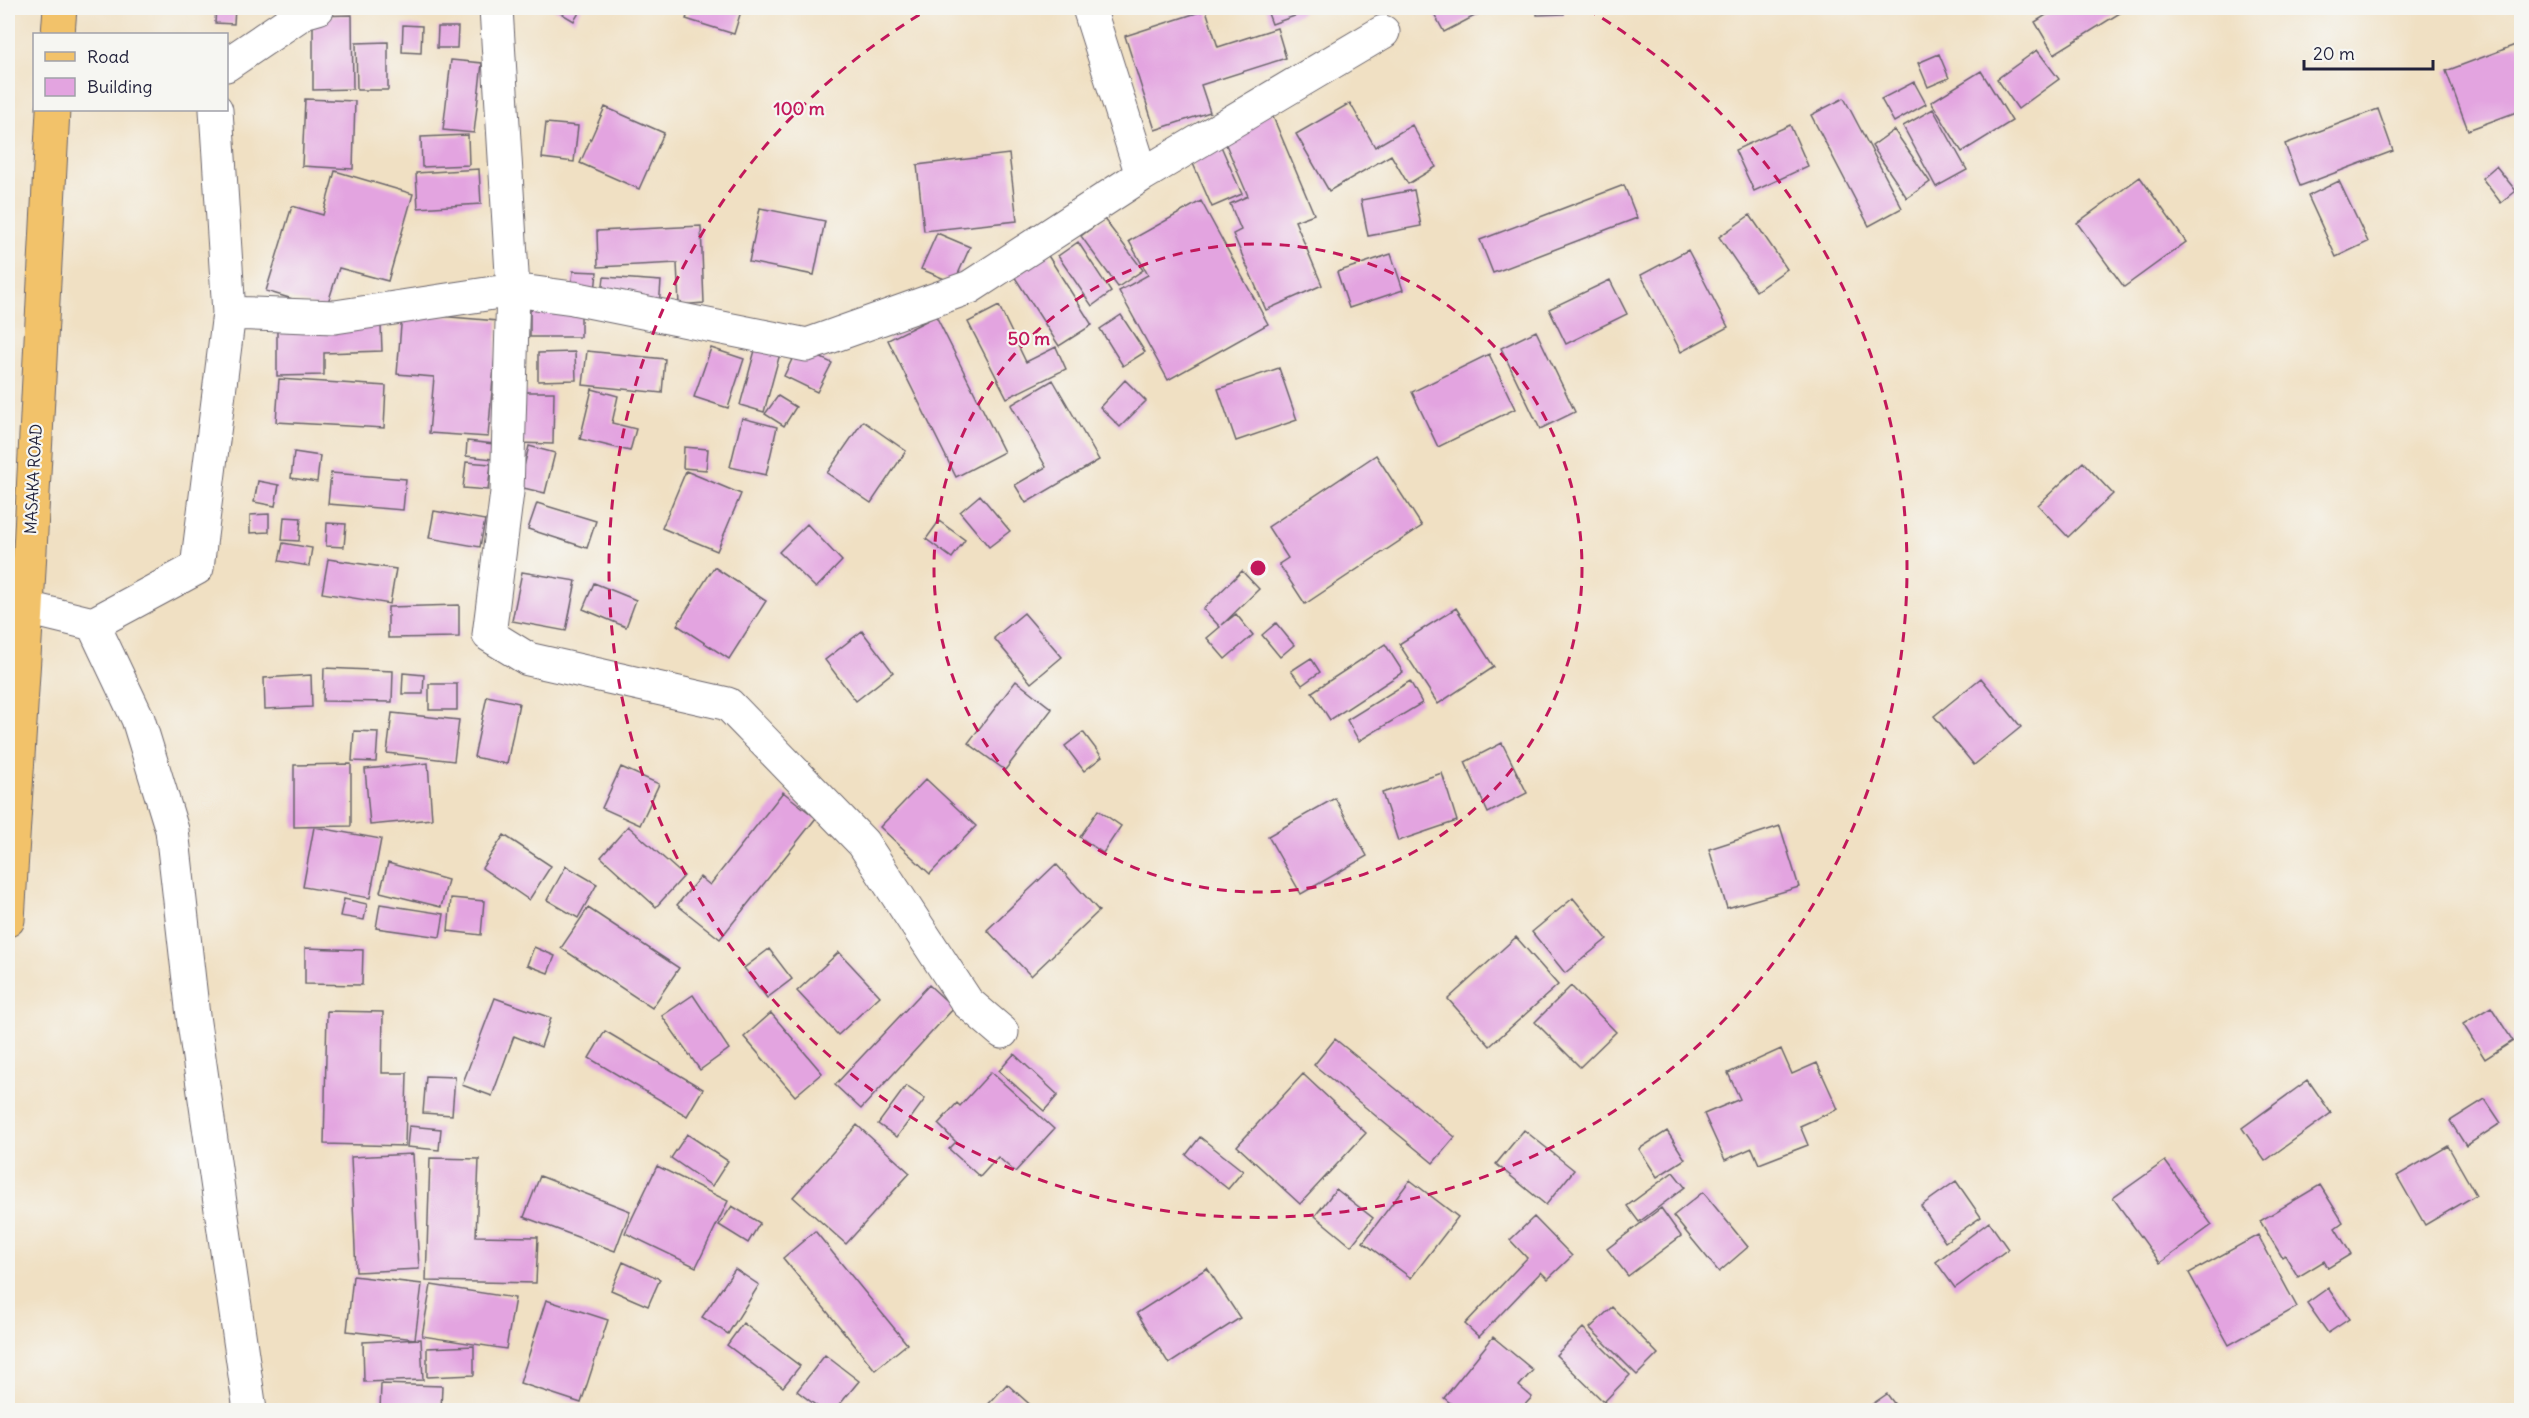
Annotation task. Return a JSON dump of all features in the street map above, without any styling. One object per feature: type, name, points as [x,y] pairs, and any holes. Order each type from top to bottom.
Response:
[{"type":"main road","points":[[58,33],[60,8]]},
{"type":"main road","name":"MASAKA ROAD","points":[[8,920],[53,111]]},
{"type":"street","points":[[228,64],[304,12],[318,8]]},
{"type":"street","points":[[496,8],[513,290],[507,492],[489,635],[528,659],[728,704],[863,843],[967,1002],[1002,1032]]},
{"type":"street","points":[[1089,8],[1142,175]]},
{"type":"street","points":[[229,313],[335,317],[513,290],[573,298],[807,345],[970,287],[1142,175],[1383,32]]},
{"type":"street","points":[[27,608],[93,624],[197,568],[229,313],[216,111]]},
{"type":"street","points":[[93,624],[138,719],[172,830],[193,1016],[250,1410]]},
{"type":"building","points":[[216,8],[235,8],[234,24],[215,23]]},
{"type":"building","points":[[552,8],[582,8],[574,21]]},
{"type":"building","points":[[690,8],[742,8],[734,34],[686,19]]},
{"type":"building","points":[[1266,8],[1301,8],[1303,13],[1272,24]]},
{"type":"building","points":[[1431,8],[1490,8],[1444,32]]},
{"type":"building","points":[[1537,8],[1564,8],[1564,14],[1537,15]]},
{"type":"building","points":[[2057,8],[2128,8],[2054,54],[2035,22]]},
{"type":"building","points":[[1206,10],[1218,47],[1277,28],[1286,58],[1201,85],[1210,112],[1155,130],[1125,36]]},
{"type":"building","points":[[352,15],[353,89],[313,90],[313,16]]},
{"type":"building","points":[[403,25],[422,26],[421,53],[402,52]]},
{"type":"building","points":[[438,27],[458,27],[457,48],[437,48]]},
{"type":"building","points":[[388,42],[388,90],[357,90],[356,43]]},
{"type":"building","points":[[2518,44],[2522,52],[2522,110],[2468,130],[2446,71]]},
{"type":"building","points":[[2037,50],[2059,79],[2018,109],[1997,79]]},
{"type":"building","points":[[1939,54],[1949,78],[1928,87],[1918,63]]},
{"type":"building","points":[[451,60],[482,63],[474,133],[443,130]]},
{"type":"building","points":[[1981,71],[2012,121],[1962,152],[1931,102]]},
{"type":"building","points":[[1914,82],[1926,104],[1894,122],[1881,99]]},
{"type":"building","points":[[1844,98],[1902,208],[1869,226],[1811,115]]},
{"type":"building","points":[[305,99],[355,101],[353,169],[302,166]]},
{"type":"building","points":[[1350,103],[1375,147],[1412,125],[1436,167],[1408,184],[1391,155],[1329,191],[1296,134]]},
{"type":"building","points":[[605,107],[664,133],[639,189],[580,163]]},
{"type":"building","points":[[1933,109],[1967,170],[1936,187],[1903,126]]},
{"type":"building","points":[[2378,109],[2393,151],[2300,186],[2285,144]]},
{"type":"building","points":[[1271,112],[1314,214],[1295,221],[1322,285],[1266,310],[1233,234],[1241,230],[1230,204],[1248,196],[1221,133]]},
{"type":"building","points":[[546,123],[578,126],[574,162],[542,158]]},
{"type":"building","points":[[1790,125],[1808,166],[1754,191],[1735,150]]},
{"type":"building","points":[[1894,130],[1930,182],[1907,198],[1872,146]]},
{"type":"building","points":[[468,135],[469,165],[422,167],[421,137]]},
{"type":"building","points":[[1217,137],[1242,194],[1212,207],[1187,150]]},
{"type":"building","points":[[1009,154],[1017,221],[924,231],[917,165]]},
{"type":"building","points":[[2496,166],[2516,191],[2501,203],[2482,178]]},
{"type":"building","points":[[479,169],[481,204],[418,208],[416,173]]},
{"type":"building","points":[[335,171],[413,194],[388,281],[339,268],[326,309],[266,291],[292,206],[323,215]]},
{"type":"building","points":[[2140,177],[2186,242],[2124,287],[2077,223]]},
{"type":"building","points":[[2339,181],[2368,242],[2336,257],[2308,196]]},
{"type":"building","points":[[1624,185],[1637,218],[1493,273],[1480,240]]},
{"type":"building","points":[[1414,190],[1421,226],[1368,236],[1361,200]]},
{"type":"building","points":[[1201,201],[1268,324],[1168,380],[1119,291],[1148,275],[1129,241]]},
{"type":"building","points":[[760,208],[825,221],[814,275],[749,262]]},
{"type":"building","points":[[1750,215],[1787,269],[1756,291],[1719,237]]},
{"type":"building","points":[[1104,219],[1143,270],[1118,287],[1081,236]]},
{"type":"building","points":[[701,226],[704,303],[679,305],[677,263],[598,267],[597,231]]},
{"type":"building","points":[[937,233],[970,247],[954,283],[921,269]]},
{"type":"building","points":[[1078,242],[1111,292],[1092,306],[1058,256]]},
{"type":"building","points":[[1688,250],[1728,327],[1681,352],[1641,275]]},
{"type":"building","points":[[1047,254],[1092,325],[1059,346],[1014,276]]},
{"type":"building","points":[[1391,254],[1403,290],[1349,308],[1337,272]]},
{"type":"building","points":[[573,271],[597,272],[595,292],[571,290]]},
{"type":"building","points":[[604,277],[661,281],[659,308],[601,303]]},
{"type":"building","points":[[1610,280],[1627,314],[1566,344],[1549,309]]},
{"type":"building","points":[[581,304],[581,337],[530,337],[530,305]]},
{"type":"building","points":[[999,306],[1026,362],[1056,347],[1066,369],[1007,398],[968,322]]},
{"type":"building","points":[[402,313],[498,321],[488,437],[429,433],[434,377],[397,374]]},
{"type":"building","points":[[1121,315],[1145,352],[1123,366],[1100,329]]},
{"type":"building","points":[[936,316],[1004,452],[956,477],[888,340]]},
{"type":"building","points":[[381,325],[382,351],[324,353],[324,375],[277,376],[277,328]]},
{"type":"building","points":[[1536,331],[1575,412],[1540,429],[1501,348]]},
{"type":"building","points":[[757,343],[781,350],[764,412],[740,405]]},
{"type":"building","points":[[798,347],[832,363],[817,392],[784,376]]},
{"type":"building","points":[[711,348],[744,359],[728,408],[694,397]]},
{"type":"building","points":[[587,351],[665,359],[662,393],[583,385]]},
{"type":"building","points":[[575,352],[576,380],[538,381],[538,353]]},
{"type":"building","points":[[1489,354],[1515,409],[1438,447],[1412,392]]},
{"type":"building","points":[[1279,368],[1297,420],[1236,441],[1218,389]]},
{"type":"building","points":[[279,379],[386,386],[384,428],[276,422]]},
{"type":"building","points":[[1053,380],[1099,460],[1026,503],[1015,485],[1046,467],[1011,405]]},
{"type":"building","points":[[1125,380],[1146,401],[1120,427],[1100,407]]},
{"type":"building","points":[[592,389],[618,396],[612,423],[636,429],[630,451],[580,439]]},
{"type":"building","points":[[518,392],[554,392],[553,444],[517,443]]},
{"type":"building","points":[[778,396],[796,407],[784,426],[765,414]]},
{"type":"building","points":[[742,418],[777,427],[766,475],[730,467]]},
{"type":"building","points":[[863,421],[906,451],[871,503],[827,473]]},
{"type":"building","points":[[467,441],[494,444],[493,459],[466,456]]},
{"type":"building","points":[[529,446],[555,453],[545,493],[519,487]]},
{"type":"building","points":[[684,447],[708,449],[706,470],[683,468]]},
{"type":"building","points":[[294,452],[320,456],[317,482],[291,478]]},
{"type":"building","points":[[1376,455],[1422,526],[1305,604],[1279,564],[1288,558],[1268,527]]},
{"type":"building","points":[[466,462],[491,464],[488,490],[463,488]]},
{"type":"building","points":[[2083,462],[2113,494],[2068,537],[2038,505]]},
{"type":"building","points":[[686,471],[741,494],[717,551],[662,528]]},
{"type":"building","points":[[331,473],[406,479],[403,510],[328,504]]},
{"type":"building","points":[[258,481],[279,485],[275,506],[254,502]]},
{"type":"building","points":[[980,495],[1010,531],[989,547],[960,512]]},
{"type":"building","points":[[537,503],[596,521],[587,548],[528,529]]},
{"type":"building","points":[[434,511],[485,520],[480,547],[429,538]]},
{"type":"building","points":[[269,514],[269,532],[250,533],[250,515]]},
{"type":"building","points":[[284,517],[301,518],[299,541],[282,540]]},
{"type":"building","points":[[939,521],[965,540],[952,558],[926,539]]},
{"type":"building","points":[[327,523],[346,524],[344,547],[326,546]]},
{"type":"building","points":[[807,524],[842,561],[816,588],[779,552]]},
{"type":"building","points":[[283,543],[312,548],[309,566],[279,561]]},
{"type":"building","points":[[328,559],[396,569],[390,604],[322,593]]},
{"type":"building","points":[[714,567],[766,601],[729,659],[677,625]]},
{"type":"building","points":[[1242,571],[1259,589],[1222,625],[1236,614],[1253,635],[1225,659],[1207,638],[1220,627],[1203,609]]},
{"type":"building","points":[[522,572],[576,581],[566,631],[512,621]]},
{"type":"building","points":[[594,583],[636,600],[626,627],[583,609]]},
{"type":"building","points":[[459,605],[459,637],[388,638],[388,607]]},
{"type":"building","points":[[1456,608],[1494,667],[1438,704],[1399,644]]},
{"type":"building","points":[[1024,613],[1062,657],[1031,683],[994,638]]},
{"type":"building","points":[[1276,623],[1294,645],[1280,657],[1262,635]]},
{"type":"building","points":[[862,631],[893,672],[856,701],[825,660]]},
{"type":"building","points":[[1385,644],[1403,672],[1330,720],[1312,692]]},
{"type":"building","points":[[1311,658],[1320,672],[1302,685],[1291,671]]},
{"type":"building","points":[[324,668],[393,671],[392,702],[323,701]]},
{"type":"building","points":[[403,673],[424,675],[423,694],[402,694]]},
{"type":"building","points":[[311,675],[312,707],[265,709],[264,678]]},
{"type":"building","points":[[1981,678],[2021,727],[1974,765],[1934,716]]},
{"type":"building","points":[[1016,681],[1052,709],[1005,770],[968,743]]},
{"type":"building","points":[[1410,681],[1422,703],[1359,741],[1347,720]]},
{"type":"building","points":[[429,684],[457,684],[457,710],[429,710]]},
{"type":"building","points":[[487,696],[519,703],[507,764],[474,757]]},
{"type":"building","points":[[392,713],[459,720],[454,761],[387,753]]},
{"type":"building","points":[[354,731],[378,732],[376,762],[352,761]]},
{"type":"building","points":[[1083,732],[1102,757],[1084,771],[1065,746]]},
{"type":"building","points":[[1502,743],[1527,793],[1488,813],[1465,762]]},
{"type":"building","points":[[428,763],[432,819],[370,825],[365,769]]},
{"type":"building","points":[[351,764],[351,826],[294,827],[294,765]]},
{"type":"building","points":[[621,767],[659,784],[640,825],[602,808]]},
{"type":"building","points":[[1442,773],[1457,821],[1398,841],[1382,793]]},
{"type":"building","points":[[926,779],[976,826],[930,874],[880,827]]},
{"type":"building","points":[[783,792],[816,818],[720,939],[677,905],[700,877],[710,885]]},
{"type":"building","points":[[1335,798],[1367,856],[1301,894],[1268,836]]},
{"type":"building","points":[[1098,810],[1121,826],[1103,853],[1080,837]]},
{"type":"building","points":[[628,826],[684,876],[656,907],[601,857]]},
{"type":"building","points":[[1780,826],[1799,887],[1727,908],[1709,849]]},
{"type":"building","points":[[314,827],[381,839],[370,898],[303,887]]},
{"type":"building","points":[[504,835],[551,866],[529,900],[482,868]]},
{"type":"building","points":[[388,863],[448,880],[441,907],[380,892]]},
{"type":"building","points":[[1056,864],[1099,911],[1031,976],[987,930]]},
{"type":"building","points":[[566,866],[597,884],[578,918],[547,900]]},
{"type":"building","points":[[451,898],[484,901],[481,935],[448,931]]},
{"type":"building","points":[[1573,898],[1607,939],[1565,973],[1532,932]]},
{"type":"building","points":[[344,899],[367,904],[364,920],[340,916]]},
{"type":"building","points":[[380,904],[444,914],[440,937],[376,928]]},
{"type":"building","points":[[588,908],[679,968],[652,1008],[561,948]]},
{"type":"building","points":[[1516,937],[1558,985],[1490,1046],[1448,999]]},
{"type":"building","points":[[534,947],[555,956],[548,973],[527,965]]},
{"type":"building","points":[[305,948],[363,950],[362,985],[305,984]]},
{"type":"building","points":[[769,949],[792,979],[767,998],[744,968]]},
{"type":"building","points":[[839,952],[880,996],[838,1035],[797,991]]},
{"type":"building","points":[[929,985],[954,1008],[861,1109],[835,1085]]},
{"type":"building","points":[[1571,986],[1616,1032],[1580,1067],[1535,1022]]},
{"type":"building","points":[[693,995],[729,1049],[700,1070],[662,1016]]},
{"type":"building","points":[[495,998],[551,1018],[541,1047],[514,1036],[492,1096],[462,1085]]},
{"type":"building","points":[[2491,1007],[2513,1041],[2485,1059],[2463,1024]]},
{"type":"building","points":[[327,1011],[383,1012],[382,1073],[407,1073],[405,1146],[324,1144]]},
{"type":"building","points":[[771,1013],[822,1073],[795,1096],[744,1037]]},
{"type":"building","points":[[605,1031],[703,1089],[687,1116],[589,1058]]},
{"type":"building","points":[[1335,1039],[1455,1137],[1433,1163],[1314,1065]]},
{"type":"building","points":[[1781,1049],[1792,1074],[1817,1063],[1838,1109],[1800,1126],[1808,1145],[1759,1164],[1752,1148],[1725,1160],[1704,1114],[1740,1099],[1728,1073]]},
{"type":"building","points":[[1014,1054],[1058,1095],[1044,1111],[999,1071]]},
{"type":"building","points":[[991,1072],[1054,1129],[1015,1172],[998,1157],[980,1177],[949,1149],[956,1142],[938,1124],[957,1103],[960,1106]]},
{"type":"building","points":[[1303,1074],[1366,1133],[1300,1204],[1237,1146]]},
{"type":"building","points":[[426,1076],[455,1077],[452,1115],[423,1113]]},
{"type":"building","points":[[2308,1080],[2331,1113],[2265,1161],[2242,1128]]},
{"type":"building","points":[[906,1086],[925,1099],[897,1137],[878,1124]]},
{"type":"building","points":[[2485,1099],[2501,1123],[2466,1146],[2450,1121]]},
{"type":"building","points":[[857,1125],[910,1173],[846,1244],[793,1197]]},
{"type":"building","points":[[409,1126],[441,1129],[439,1150],[407,1147]]},
{"type":"building","points":[[1524,1130],[1574,1170],[1546,1205],[1496,1164]]},
{"type":"building","points":[[1667,1131],[1685,1159],[1657,1177],[1639,1149]]},
{"type":"building","points":[[687,1134],[728,1161],[712,1186],[671,1158]]},
{"type":"building","points":[[1200,1137],[1243,1171],[1228,1189],[1186,1155]]},
{"type":"building","points":[[2448,1146],[2476,1195],[2425,1225],[2397,1176]]},
{"type":"building","points":[[413,1154],[419,1269],[356,1272],[351,1157]]},
{"type":"building","points":[[430,1158],[479,1159],[476,1236],[538,1237],[536,1283],[426,1281]]},
{"type":"building","points":[[2165,1161],[2212,1225],[2160,1263],[2113,1198]]},
{"type":"building","points":[[657,1166],[728,1201],[696,1267],[625,1233]]},
{"type":"building","points":[[1673,1172],[1685,1187],[1639,1222],[1627,1206]]},
{"type":"building","points":[[540,1176],[630,1211],[615,1251],[524,1217]]},
{"type":"building","points":[[1410,1180],[1458,1217],[1411,1278],[1363,1242]]},
{"type":"building","points":[[1956,1181],[1981,1217],[1945,1242],[1921,1206]]},
{"type":"building","points":[[2320,1185],[2343,1222],[2335,1228],[2351,1254],[2328,1268],[2324,1261],[2298,1277],[2285,1255],[2282,1257],[2260,1221]]},
{"type":"building","points":[[1336,1189],[1373,1218],[1351,1246],[1315,1216]]},
{"type":"building","points":[[1703,1192],[1748,1247],[1719,1272],[1673,1216]]},
{"type":"building","points":[[732,1206],[760,1223],[748,1243],[719,1225]]},
{"type":"building","points":[[1661,1208],[1681,1236],[1628,1276],[1607,1249]]},
{"type":"building","points":[[1534,1217],[1572,1256],[1548,1279],[1541,1272],[1479,1337],[1465,1324],[1527,1258],[1510,1240]]},
{"type":"building","points":[[1989,1222],[2008,1249],[1955,1288],[1936,1262]]},
{"type":"building","points":[[815,1231],[907,1344],[875,1370],[783,1258]]},
{"type":"building","points":[[2258,1235],[2297,1307],[2229,1345],[2189,1273]]},
{"type":"building","points":[[623,1262],[660,1279],[648,1306],[611,1290]]},
{"type":"building","points":[[1207,1268],[1240,1318],[1169,1364],[1137,1313]]},
{"type":"building","points":[[735,1269],[759,1285],[728,1334],[702,1317]]},
{"type":"building","points":[[353,1276],[422,1284],[415,1339],[347,1331]]},
{"type":"building","points":[[431,1285],[515,1298],[506,1349],[422,1336]]},
{"type":"building","points":[[2328,1288],[2349,1319],[2328,1333],[2307,1303]]},
{"type":"building","points":[[546,1300],[608,1320],[581,1403],[520,1383]]},
{"type":"building","points":[[1612,1307],[1658,1354],[1637,1375],[1590,1328]]},
{"type":"building","points":[[743,1323],[800,1366],[783,1387],[727,1345]]},
{"type":"building","points":[[1583,1328],[1630,1375],[1604,1402],[1556,1355]]},
{"type":"building","points":[[1493,1337],[1533,1370],[1519,1386],[1532,1397],[1520,1410],[1459,1410],[1444,1398]]},
{"type":"building","points":[[421,1339],[423,1380],[364,1382],[363,1342]]},
{"type":"building","points":[[474,1346],[474,1375],[427,1377],[427,1348]]},
{"type":"building","points":[[825,1355],[859,1381],[835,1410],[822,1410],[797,1391]]},
{"type":"building","points":[[381,1384],[442,1386],[441,1410],[380,1410]]},
{"type":"building","points":[[1007,1384],[1036,1410],[983,1410]]},
{"type":"building","points":[[1887,1394],[1899,1410],[1864,1410]]}]
